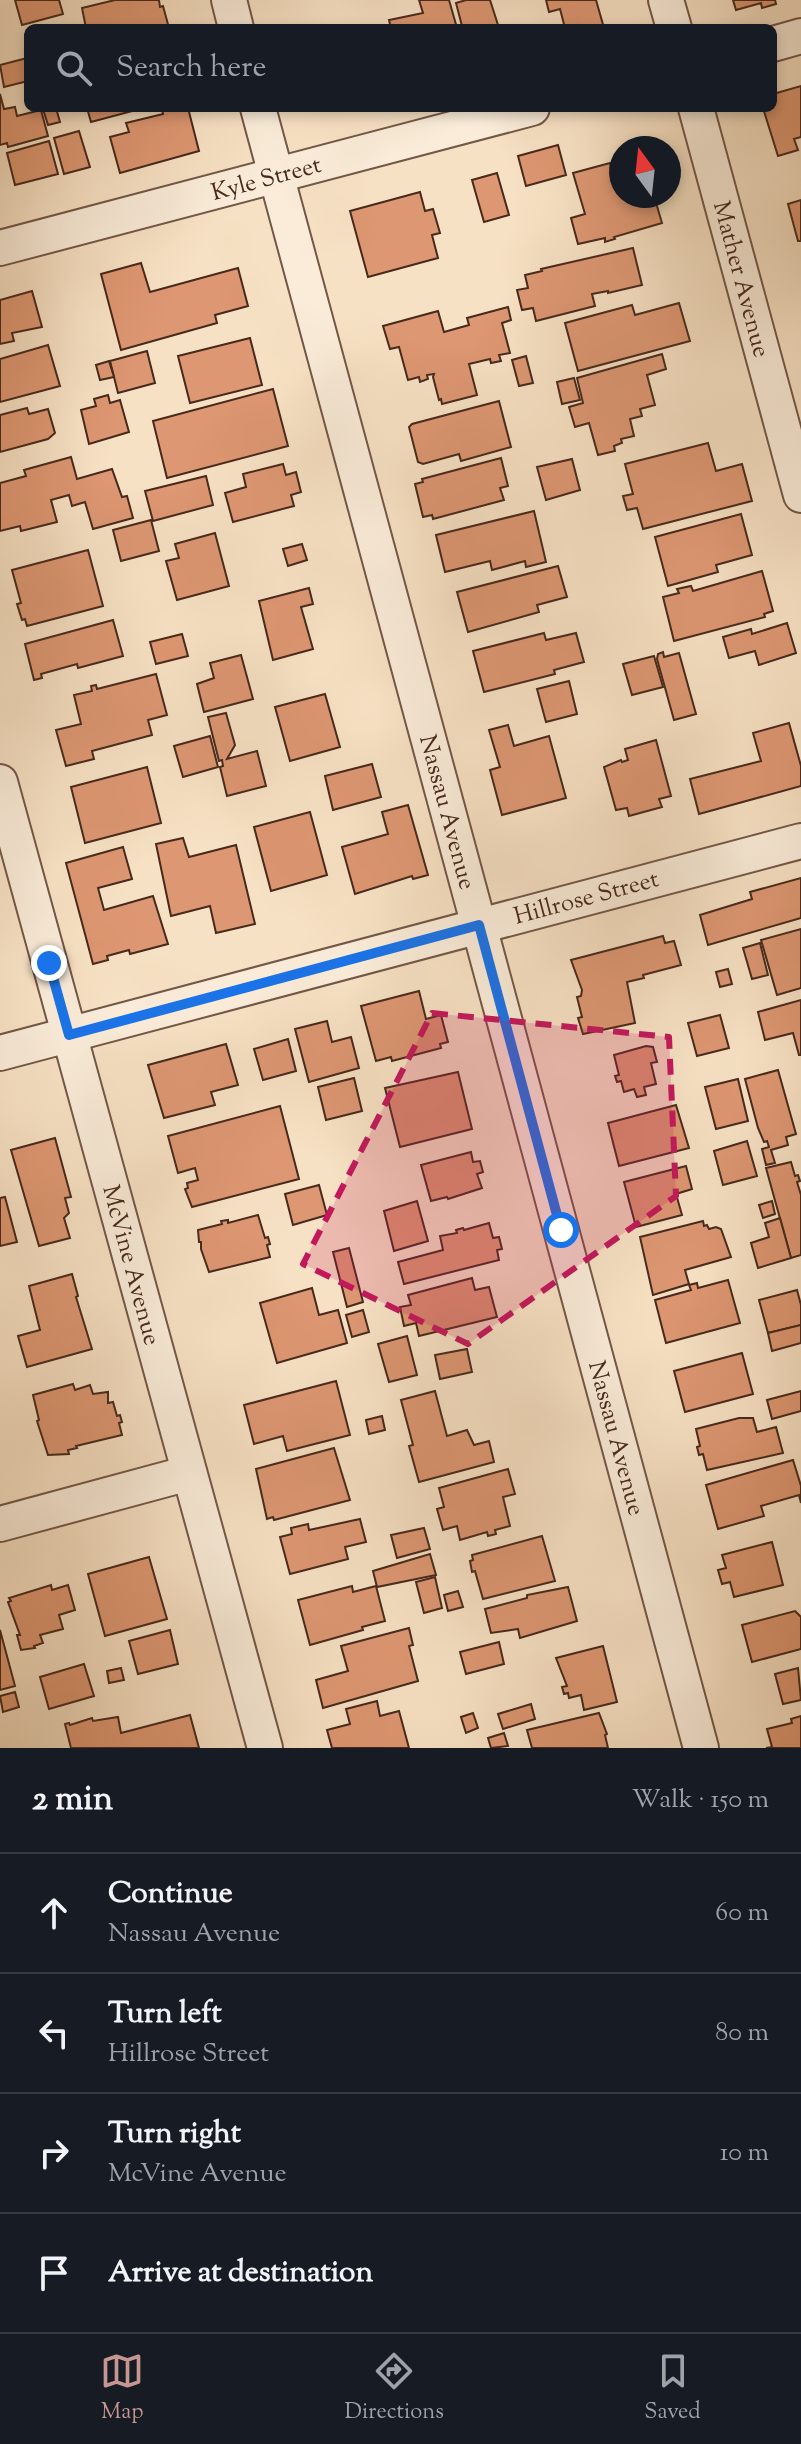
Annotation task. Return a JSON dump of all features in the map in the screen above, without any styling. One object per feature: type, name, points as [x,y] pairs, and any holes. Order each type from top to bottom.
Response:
[{"type":"street","points":[[229,0],[235,24]]},
{"type":"street","points":[[666,0],[673,24]]},
{"type":"street","points":[[777,43],[801,36]]},
{"type":"street","name":"Nassau Avenue","points":[[259,112],[701,1748]]},
{"type":"street","name":"Kyle Street","points":[[0,248],[517,112]]},
{"type":"street","name":"Mather Avenue","points":[[697,112],[801,495]]},
{"type":"street","name":"McVine Avenue","points":[[0,782],[265,1748]]},
{"type":"street","name":"Hillrose Street","points":[[0,1053],[801,841]]},
{"type":"street","points":[[0,1524],[189,1473]]},
{"type":"highlighted area","points":[[432,1013],[669,1037],[676,1196],[468,1344],[303,1264]]},
{"type":"building","points":[[15,0],[59,0],[63,14],[22,25]]},
{"type":"building","points":[[115,0],[159,0],[168,24],[85,24],[82,8]]},
{"type":"building","points":[[419,0],[449,0],[456,24],[390,24],[389,20],[423,13]]},
{"type":"building","points":[[490,0],[498,24],[461,24],[456,3]]},
{"type":"building","points":[[546,0],[596,0],[603,24],[564,24],[560,9],[549,12]]},
{"type":"building","points":[[733,0],[775,0],[776,4],[762,8],[761,3],[736,10]]},
{"type":"building","points":[[24,59],[24,82],[4,87],[0,65]]},
{"type":"building","points":[[801,86],[801,137],[794,139],[798,150],[778,156],[764,112],[777,112],[777,93]]},
{"type":"building","points":[[0,94],[4,109],[15,107],[17,116],[42,112],[48,136],[8,147],[7,143],[0,145]]},
{"type":"building","points":[[44,112],[57,112],[60,122],[48,125]]},
{"type":"building","points":[[88,112],[128,112],[91,122]]},
{"type":"building","points":[[189,112],[199,151],[120,173],[110,137],[129,132],[126,123],[163,114]]},
{"type":"building","points":[[79,131],[90,167],[64,174],[54,138]]},
{"type":"building","points":[[49,141],[58,174],[15,185],[7,153]]},
{"type":"building","points":[[558,145],[566,175],[526,186],[518,156]]},
{"type":"building","points":[[609,163],[609,208],[658,208],[662,223],[605,242],[605,238],[578,244],[571,218],[585,214],[573,173]]},
{"type":"building","points":[[497,173],[509,215],[484,222],[472,180]]},
{"type":"building","points":[[420,192],[425,211],[433,209],[440,233],[432,235],[438,258],[368,277],[350,211]]},
{"type":"building","points":[[801,200],[801,241],[798,241],[788,204]]},
{"type":"building","points":[[633,248],[642,285],[592,294],[595,306],[536,321],[533,308],[522,310],[517,290],[528,288],[525,275]]},
{"type":"building","points":[[141,263],[150,292],[238,268],[248,306],[215,315],[217,323],[121,350],[101,274]]},
{"type":"building","points":[[32,291],[42,327],[12,333],[14,341],[0,344],[0,300]]},
{"type":"building","points":[[679,303],[690,341],[578,371],[565,323],[632,305],[635,315]]},
{"type":"building","points":[[508,307],[511,320],[502,323],[510,353],[499,355],[501,361],[491,363],[490,359],[469,364],[477,395],[442,404],[434,374],[427,375],[428,379],[420,382],[419,377],[408,380],[399,347],[390,349],[383,326],[438,311],[444,332],[469,325],[467,318]]},
{"type":"building","points":[[250,338],[262,385],[190,403],[178,356]]},
{"type":"building","points":[[48,345],[60,386],[0,402],[0,359]]},
{"type":"building","points":[[147,351],[155,383],[118,393],[110,361]]},
{"type":"building","points":[[662,354],[666,369],[647,375],[655,405],[640,409],[642,416],[630,419],[634,436],[621,439],[622,443],[614,446],[615,451],[598,455],[589,423],[575,427],[569,407],[583,403],[577,378]]},
{"type":"building","points":[[526,356],[533,383],[519,386],[512,360]]},
{"type":"building","points":[[109,361],[114,377],[100,380],[96,365]]},
{"type":"building","points":[[574,378],[580,400],[562,404],[557,382]]},
{"type":"building","points":[[273,389],[288,446],[167,478],[153,421]]},
{"type":"building","points":[[108,395],[110,403],[120,400],[129,432],[89,444],[81,410],[96,406],[94,399]]},
{"type":"building","points":[[499,401],[511,447],[461,461],[459,454],[423,464],[418,462],[409,427],[412,424]]},
{"type":"building","points":[[27,408],[29,414],[48,409],[55,433],[48,439],[0,452],[0,415]]},
{"type":"building","points":[[708,443],[716,471],[742,464],[752,501],[643,529],[637,508],[627,510],[623,496],[633,494],[625,464]]},
{"type":"building","points":[[71,457],[77,479],[112,469],[122,497],[127,496],[133,518],[93,529],[85,502],[72,506],[69,495],[51,500],[57,522],[21,531],[20,526],[0,531],[0,483],[26,476],[24,470]]},
{"type":"building","points":[[501,458],[508,486],[500,488],[504,500],[433,519],[432,515],[423,517],[415,484],[423,482],[422,479]]},
{"type":"building","points":[[572,459],[580,490],[546,500],[537,467]]},
{"type":"building","points":[[283,464],[286,475],[296,472],[301,492],[291,495],[294,506],[233,522],[225,493],[246,487],[243,474]]},
{"type":"building","points":[[206,476],[213,505],[153,521],[145,491]]},
{"type":"building","points":[[534,511],[546,562],[526,567],[525,561],[492,570],[490,561],[445,572],[436,535]]},
{"type":"building","points":[[741,514],[752,555],[716,565],[718,572],[668,586],[655,537]]},
{"type":"building","points":[[151,520],[159,551],[121,561],[113,530]]},
{"type":"building","points":[[215,533],[229,586],[177,600],[166,561],[179,558],[175,544]]},
{"type":"building","points":[[302,544],[307,560],[288,566],[283,549]]},
{"type":"building","points":[[88,550],[103,606],[27,626],[17,604],[21,603],[12,570]]},
{"type":"building","points":[[558,566],[567,597],[537,605],[539,612],[468,632],[457,592]]},
{"type":"building","points":[[762,571],[773,611],[764,614],[765,617],[674,641],[663,597],[679,593],[677,589],[691,586],[693,591]]},
{"type":"building","points":[[309,588],[313,604],[301,607],[313,649],[273,660],[259,601]]},
{"type":"building","points":[[113,620],[123,656],[78,668],[77,664],[41,674],[42,678],[34,680],[25,644]]},
{"type":"building","points":[[787,623],[796,653],[759,665],[755,651],[729,658],[723,637],[751,629],[752,634]]},
{"type":"building","points":[[544,633],[546,640],[576,633],[584,662],[554,670],[555,674],[484,692],[473,651]]},
{"type":"building","points":[[182,634],[188,656],[156,664],[150,642]]},
{"type":"building","points":[[663,652],[664,657],[679,653],[696,714],[674,720],[657,659],[658,654]]},
{"type":"building","points":[[241,655],[253,699],[204,712],[197,684],[214,678],[210,663]]},
{"type":"building","points":[[654,656],[663,687],[632,695],[623,664]]},
{"type":"building","points":[[156,674],[167,715],[148,720],[152,735],[92,751],[94,759],[66,766],[56,730],[81,724],[74,695],[92,691],[91,686],[96,685],[97,689]]},
{"type":"building","points":[[569,681],[577,714],[546,722],[537,689]]},
{"type":"building","points":[[325,694],[340,747],[290,761],[275,707]]},
{"type":"building","points":[[226,713],[235,745],[227,759],[257,751],[266,786],[227,796],[220,767],[223,766],[222,760],[219,761],[208,717]]},
{"type":"building","points":[[789,723],[801,766],[801,786],[699,814],[690,779],[761,761],[753,733]]},
{"type":"building","points":[[508,725],[514,746],[549,736],[566,798],[502,815],[490,770],[500,767],[489,730]]},
{"type":"building","points":[[210,736],[218,767],[183,777],[174,746]]},
{"type":"building","points":[[656,740],[671,796],[659,799],[662,807],[629,816],[627,808],[616,810],[604,767],[628,760],[625,749]]},
{"type":"building","points":[[372,764],[381,797],[333,810],[325,776]]},
{"type":"building","points":[[147,767],[161,823],[85,843],[71,787]]},
{"type":"building","points":[[408,805],[428,875],[413,879],[412,876],[355,894],[342,847],[388,834],[382,812]]},
{"type":"building","points":[[310,812],[327,875],[271,891],[254,827]]},
{"type":"building","points":[[183,838],[189,857],[236,845],[255,924],[216,933],[210,906],[171,916],[156,844]]},
{"type":"building","points":[[123,847],[132,879],[98,888],[104,910],[153,896],[168,944],[130,954],[129,950],[93,964],[66,863]]},
{"type":"building","points":[[801,878],[801,918],[708,945],[700,915],[752,899],[750,892]]},
{"type":"building","points":[[801,929],[801,988],[777,995],[761,940]]},
{"type":"building","points":[[663,936],[665,943],[674,941],[681,965],[627,982],[635,1023],[583,1034],[577,997],[581,996],[582,990],[571,960]]},
{"type":"building","points":[[760,943],[768,975],[752,979],[743,948]]},
{"type":"building","points":[[728,969],[732,984],[720,987],[716,972]]},
{"type":"building","points":[[419,991],[426,1019],[441,1015],[448,1042],[440,1044],[441,1048],[392,1061],[391,1057],[376,1061],[361,1006]]},
{"type":"building","points":[[801,1000],[799,1055],[793,1033],[765,1040],[758,1012]]},
{"type":"building","points":[[720,1015],[729,1048],[697,1056],[688,1023]]},
{"type":"building","points":[[327,1021],[332,1042],[351,1037],[359,1068],[309,1082],[295,1029]]},
{"type":"building","points":[[288,1039],[296,1071],[263,1080],[254,1049]]},
{"type":"building","points":[[226,1044],[238,1085],[211,1092],[215,1105],[164,1118],[148,1065]]},
{"type":"building","points":[[653,1047],[657,1062],[651,1063],[656,1084],[644,1087],[646,1095],[637,1097],[634,1089],[624,1092],[621,1081],[617,1082],[615,1076],[619,1075],[614,1055]]},
{"type":"building","points":[[778,1070],[796,1134],[786,1137],[788,1145],[771,1150],[775,1163],[766,1165],[762,1149],[769,1147],[758,1128],[745,1079]]},
{"type":"building","points":[[458,1072],[472,1129],[400,1147],[385,1088]]},
{"type":"building","points":[[354,1078],[362,1111],[326,1120],[318,1087]]},
{"type":"building","points":[[738,1079],[748,1121],[716,1129],[705,1087]]},
{"type":"building","points":[[676,1105],[689,1148],[619,1166],[608,1123]]},
{"type":"building","points":[[280,1106],[299,1179],[192,1207],[185,1189],[188,1188],[187,1183],[198,1180],[195,1168],[178,1173],[168,1136]]},
{"type":"building","points":[[55,1138],[71,1197],[65,1198],[69,1213],[64,1218],[70,1238],[39,1246],[11,1150]]},
{"type":"building","points":[[747,1141],[757,1176],[723,1185],[714,1151]]},
{"type":"building","points":[[471,1152],[473,1162],[480,1161],[483,1172],[477,1174],[482,1188],[431,1201],[421,1165]]},
{"type":"building","points":[[791,1162],[800,1181],[797,1182],[801,1195],[801,1255],[791,1258],[766,1168]]},
{"type":"building","points":[[686,1166],[692,1189],[676,1194],[682,1215],[636,1227],[624,1182]]},
{"type":"building","points":[[319,1185],[327,1215],[293,1225],[285,1194]]},
{"type":"building","points":[[5,1197],[17,1242],[0,1246],[0,1198]]},
{"type":"building","points":[[417,1201],[428,1241],[394,1251],[384,1211]]},
{"type":"building","points":[[772,1201],[775,1214],[763,1218],[759,1205]]},
{"type":"building","points":[[258,1215],[270,1244],[267,1245],[270,1257],[209,1272],[198,1230],[222,1224],[221,1221],[228,1220],[228,1223]]},
{"type":"building","points":[[780,1218],[791,1258],[758,1268],[751,1243],[769,1237],[765,1223]]},
{"type":"building","points":[[703,1221],[709,1229],[721,1229],[731,1257],[685,1270],[689,1284],[653,1295],[640,1237]]},
{"type":"building","points":[[489,1223],[493,1238],[499,1237],[502,1249],[497,1250],[499,1260],[404,1284],[398,1262],[443,1250],[440,1236]]},
{"type":"building","points":[[349,1248],[363,1302],[347,1307],[333,1252]]},
{"type":"building","points":[[72,1274],[92,1349],[27,1367],[18,1336],[40,1330],[29,1286]]},
{"type":"building","points":[[472,1278],[475,1290],[489,1287],[497,1317],[419,1336],[416,1323],[404,1326],[400,1307],[411,1305],[408,1295]]},
{"type":"building","points":[[728,1280],[740,1323],[666,1343],[655,1300],[691,1290],[689,1285],[697,1283],[698,1288]]},
{"type":"building","points":[[312,1288],[319,1315],[338,1310],[347,1343],[277,1363],[260,1303]]},
{"type":"building","points":[[797,1290],[801,1325],[768,1333],[759,1300]]},
{"type":"building","points":[[363,1310],[369,1332],[352,1337],[346,1315]]},
{"type":"building","points":[[801,1325],[801,1343],[772,1351],[768,1333]]},
{"type":"building","points":[[407,1336],[417,1375],[389,1382],[378,1344]]},
{"type":"building","points":[[467,1349],[472,1372],[440,1379],[435,1355]]},
{"type":"building","points":[[742,1353],[753,1394],[685,1412],[674,1371]]},
{"type":"building","points":[[336,1381],[350,1435],[287,1451],[283,1436],[254,1444],[244,1405]]},
{"type":"building","points":[[73,1384],[75,1390],[90,1385],[93,1394],[108,1392],[108,1403],[113,1402],[117,1416],[120,1415],[122,1435],[76,1446],[68,1450],[69,1454],[48,1455],[37,1421],[33,1395]]},
{"type":"building","points":[[435,1391],[447,1436],[467,1430],[474,1445],[489,1441],[494,1462],[419,1482],[401,1400]]},
{"type":"building","points":[[801,1391],[801,1411],[772,1419],[767,1400]]},
{"type":"building","points":[[382,1416],[385,1430],[369,1434],[366,1420]]},
{"type":"building","points":[[739,1418],[753,1418],[757,1432],[776,1427],[783,1453],[707,1470],[703,1454],[699,1455],[696,1429]]},
{"type":"building","points":[[334,1448],[350,1500],[274,1520],[273,1517],[267,1519],[256,1469]]},
{"type":"building","points":[[793,1460],[801,1486],[801,1503],[799,1495],[761,1506],[764,1516],[718,1529],[706,1485]]},
{"type":"building","points":[[508,1469],[515,1494],[503,1497],[510,1526],[495,1530],[496,1534],[488,1536],[487,1532],[460,1540],[457,1526],[443,1530],[437,1509],[444,1507],[439,1488]]},
{"type":"building","points":[[360,1519],[366,1542],[345,1547],[348,1559],[290,1574],[280,1537],[292,1534],[291,1528],[308,1524],[309,1530]]},
{"type":"building","points":[[424,1528],[430,1549],[397,1558],[391,1535]]},
{"type":"building","points":[[542,1536],[555,1581],[483,1599],[475,1571],[472,1572],[472,1555]]},
{"type":"building","points":[[772,1542],[783,1585],[734,1597],[730,1582],[722,1584],[718,1570],[726,1568],[722,1555]]},
{"type":"building","points":[[430,1554],[436,1575],[377,1587],[373,1571]]},
{"type":"building","points":[[149,1557],[167,1619],[105,1636],[88,1574]]},
{"type":"building","points":[[435,1577],[442,1608],[424,1613],[416,1582]]},
{"type":"building","points":[[51,1585],[52,1590],[68,1585],[75,1610],[59,1615],[63,1629],[40,1635],[43,1643],[21,1650],[9,1598]]},
{"type":"building","points":[[352,1586],[353,1592],[376,1586],[385,1621],[310,1645],[298,1600]]},
{"type":"building","points":[[568,1587],[577,1621],[520,1638],[518,1629],[491,1633],[485,1609],[527,1598],[527,1595]]},
{"type":"building","points":[[458,1591],[463,1607],[448,1611],[444,1595]]},
{"type":"building","points":[[795,1611],[801,1617],[801,1649],[752,1662],[742,1625]]},
{"type":"building","points":[[409,1628],[413,1645],[409,1646],[418,1681],[323,1708],[316,1680],[348,1671],[341,1646]]},
{"type":"building","points":[[0,1630],[15,1686],[0,1690]]},
{"type":"building","points":[[170,1630],[178,1664],[138,1674],[129,1641]]},
{"type":"building","points":[[499,1642],[504,1664],[466,1674],[460,1652]]},
{"type":"building","points":[[603,1646],[617,1702],[584,1710],[581,1695],[569,1698],[568,1693],[564,1694],[562,1687],[567,1686],[556,1658]]},
{"type":"building","points":[[84,1664],[94,1696],[49,1709],[40,1677]]},
{"type":"building","points":[[121,1668],[124,1680],[109,1683],[107,1671]]},
{"type":"building","points":[[798,1668],[801,1700],[783,1704],[775,1674]]},
{"type":"building","points":[[15,1692],[19,1707],[3,1712],[0,1696]]},
{"type":"building","points":[[377,1701],[380,1716],[399,1711],[409,1748],[332,1748],[327,1730],[350,1724],[346,1709]]},
{"type":"building","points":[[531,1704],[535,1719],[503,1729],[498,1714]]},
{"type":"building","points":[[473,1713],[478,1728],[466,1733],[461,1717]]},
{"type":"building","points":[[599,1713],[607,1734],[608,1748],[532,1748],[527,1730]]},
{"type":"building","points":[[190,1715],[199,1748],[71,1748],[65,1724],[92,1718],[93,1721],[118,1717],[121,1733]]},
{"type":"building","points":[[801,1716],[801,1748],[766,1748],[772,1747],[767,1729],[792,1723],[791,1719]]},
{"type":"building","points":[[504,1733],[508,1746],[491,1748],[488,1738]]},
{"type":"route","points":[[49,963],[69,1035],[479,925],[561,1230]]}]
